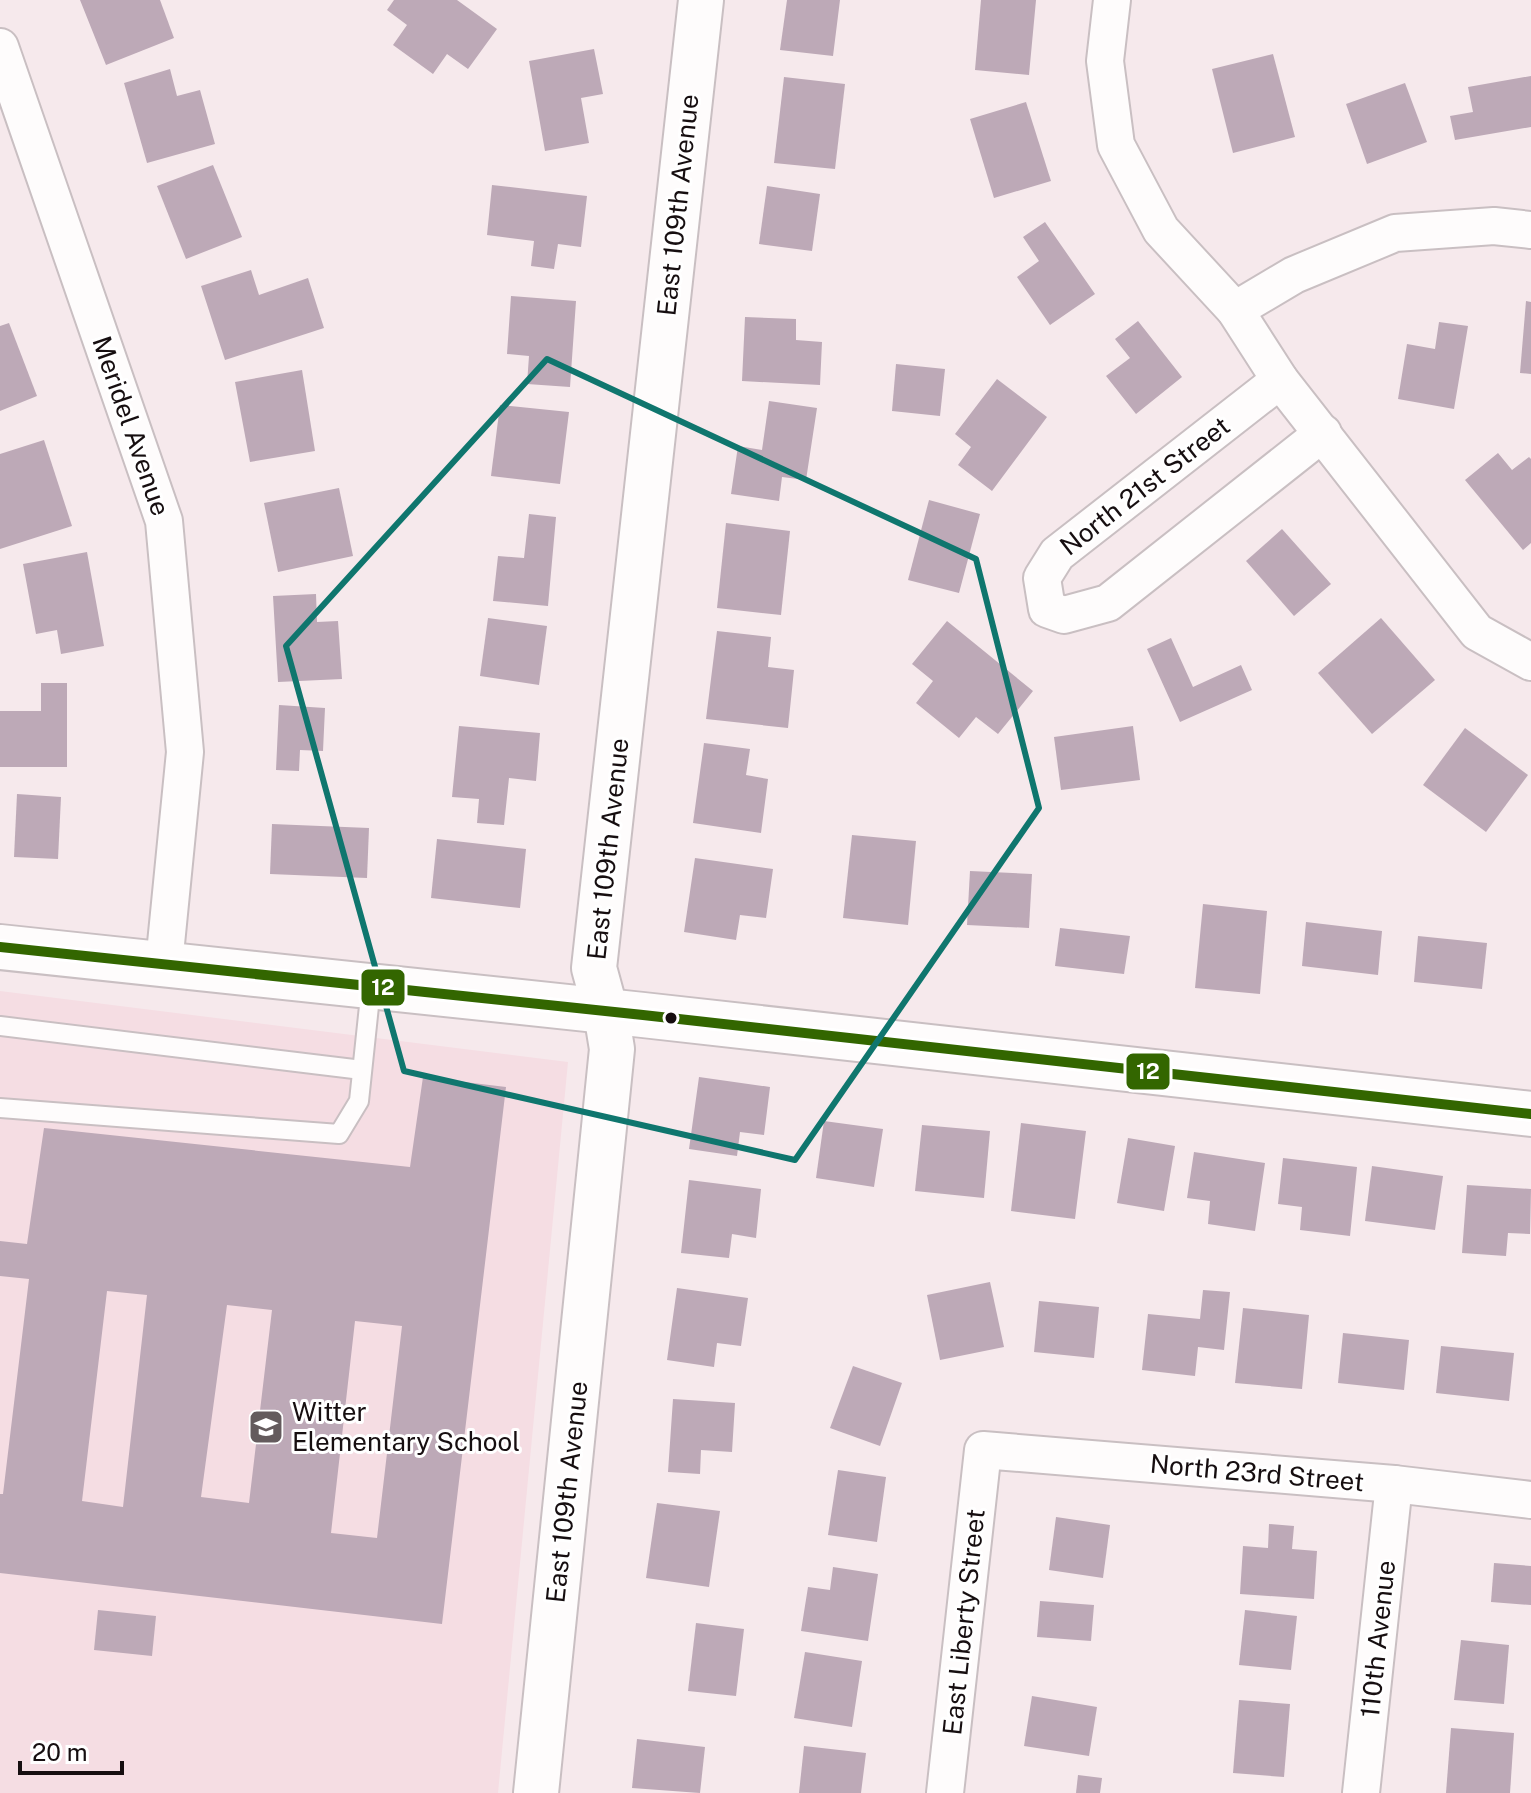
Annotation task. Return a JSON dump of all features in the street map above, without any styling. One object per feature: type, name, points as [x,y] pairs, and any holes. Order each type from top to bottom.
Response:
[{"type":"street","name":"East 109th Avenue","points":[[536,1793],[612,1049],[594,968],[701,0]]},
{"type":"street","points":[[1112,0],[1105,61],[1116,145],[1161,230],[1235,310],[1280,380],[1477,632],[1531,662]]},
{"type":"street","name":"Meridel Avenue","points":[[0,47],[164,521],[185,752],[164,964]]},
{"type":"street","points":[[1235,310],[1294,275],[1395,233],[1494,226],[1531,230]]},
{"type":"street","name":"North 21st Street","points":[[1280,380],[1057,554],[1042,578],[1047,609],[1064,615],[1108,603],[1323,433]]},
{"type":"street","points":[[0,947],[1531,1114]]},
{"type":"street","name":"North 23rd Street","points":[[983,1450],[1394,1484],[1531,1500]]},
{"type":"street","name":"East Liberty Street","points":[[945,1793],[983,1450]]},
{"type":"street","name":"110th Avenue","points":[[1361,1793],[1394,1484]]},
{"type":"lane","points":[[0,1108],[339,1134],[359,1101],[371,986]]},
{"type":"lane","points":[[0,1026],[362,1070]]},
{"type":"highlighted area","points":[[547,359],[976,559],[1039,808],[795,1160],[404,1071],[286,646]]},
{"type":"shaded area","name":"Witter Elementary School","points":[[0,991],[568,1062],[498,1793],[0,1793]]},
{"type":"building","points":[[80,0],[160,0],[174,38],[106,65]]},
{"type":"building","points":[[394,0],[457,0],[497,29],[468,69],[447,54],[433,74],[393,45],[407,25],[387,10]]},
{"type":"building","points":[[787,0],[840,0],[833,56],[780,50]]},
{"type":"building","points":[[981,0],[1036,0],[1029,75],[975,70]]},
{"type":"building","points":[[594,49],[603,94],[581,98],[589,143],[545,151],[529,61]]},
{"type":"building","points":[[1273,54],[1295,137],[1233,153],[1212,69]]},
{"type":"building","points":[[170,69],[177,96],[200,90],[215,144],[147,163],[124,83]]},
{"type":"building","points":[[1531,76],[1531,127],[1455,140],[1450,116],[1473,112],[1468,87]]},
{"type":"building","points":[[784,77],[845,84],[835,169],[774,163]]},
{"type":"building","points":[[1405,83],[1427,142],[1367,164],[1346,104]]},
{"type":"building","points":[[1026,102],[1051,181],[994,198],[970,119]]},
{"type":"building","points":[[213,165],[242,237],[186,259],[157,186]]},
{"type":"building","points":[[492,185],[587,196],[581,247],[558,244],[554,269],[531,266],[534,241],[487,235]]},
{"type":"building","points":[[767,186],[820,194],[812,251],[759,244]]},
{"type":"building","points":[[1045,222],[1095,294],[1050,325],[1017,277],[1039,261],[1023,237]]},
{"type":"building","points":[[251,270],[259,295],[308,278],[324,328],[225,360],[201,286]]},
{"type":"building","points":[[511,296],[576,301],[570,387],[527,384],[529,356],[507,354]]},
{"type":"building","points":[[1526,301],[1531,302],[1531,374],[1520,373]]},
{"type":"building","points":[[745,317],[796,319],[796,340],[822,342],[820,385],[742,381]]},
{"type":"building","points":[[1138,321],[1182,377],[1136,414],[1106,376],[1130,358],[1115,339]]},
{"type":"building","points":[[1439,322],[1468,326],[1454,409],[1398,399],[1407,344],[1435,349]]},
{"type":"building","points":[[9,323],[37,396],[0,411],[0,326]]},
{"type":"building","points":[[896,364],[945,369],[940,416],[892,411]]},
{"type":"building","points":[[302,370],[315,451],[250,462],[235,382]]},
{"type":"building","points":[[997,379],[1047,417],[992,491],[958,465],[971,447],[955,434]]},
{"type":"building","points":[[769,401],[817,408],[806,480],[782,477],[779,501],[731,494],[738,446],[762,450]]},
{"type":"building","points":[[500,405],[569,412],[560,484],[491,476]]},
{"type":"building","points":[[44,440],[72,526],[0,549],[0,454]]},
{"type":"building","points":[[1498,453],[1512,470],[1529,457],[1531,459],[1531,543],[1523,550],[1465,480]]},
{"type":"building","points":[[339,488],[353,556],[278,572],[264,503]]},
{"type":"building","points":[[929,500],[980,514],[959,593],[908,580]]},
{"type":"building","points":[[529,514],[556,517],[548,606],[493,601],[498,556],[524,558]]},
{"type":"building","points":[[726,523],[790,531],[781,615],[717,608]]},
{"type":"building","points":[[1282,529],[1331,584],[1294,616],[1246,561]]},
{"type":"building","points":[[87,552],[104,646],[61,654],[57,630],[36,634],[23,564]]},
{"type":"building","points":[[316,594],[317,622],[338,621],[342,679],[278,682],[273,596]]},
{"type":"building","points":[[488,618],[547,626],[539,685],[480,676]]},
{"type":"building","points":[[1381,618],[1435,680],[1372,734],[1318,673]]},
{"type":"building","points":[[947,621],[1033,691],[998,734],[976,717],[959,738],[916,703],[933,681],[912,664]]},
{"type":"building","points":[[717,631],[771,637],[768,667],[794,670],[788,728],[706,719]]},
{"type":"building","points":[[1171,638],[1193,687],[1241,665],[1252,690],[1180,722],[1147,649]]},
{"type":"building","points":[[41,683],[67,683],[67,767],[0,767],[0,711],[41,711]]},
{"type":"building","points":[[279,705],[325,708],[323,751],[300,750],[299,771],[276,770]]},
{"type":"building","points":[[459,726],[540,733],[536,781],[509,778],[504,825],[477,823],[479,799],[452,797]]},
{"type":"building","points":[[1133,726],[1140,780],[1061,790],[1054,737]]},
{"type":"building","points":[[1465,728],[1528,775],[1486,832],[1423,785]]},
{"type":"building","points":[[704,743],[750,749],[746,775],[768,779],[761,833],[693,823]]},
{"type":"building","points":[[17,794],[61,797],[58,859],[14,857]]},
{"type":"building","points":[[272,824],[369,828],[367,878],[270,874]]},
{"type":"building","points":[[852,835],[916,841],[908,925],[843,918]]},
{"type":"building","points":[[437,839],[526,849],[520,908],[431,898]]},
{"type":"building","points":[[695,858],[773,869],[766,918],[740,915],[736,940],[684,932]]},
{"type":"building","points":[[970,871],[1032,874],[1029,928],[967,925]]},
{"type":"building","points":[[1203,904],[1267,911],[1260,994],[1195,988]]},
{"type":"building","points":[[1306,922],[1382,931],[1378,975],[1302,966]]},
{"type":"building","points":[[1060,928],[1130,936],[1124,974],[1055,966]]},
{"type":"building","points":[[1418,936],[1487,943],[1482,989],[1414,982]]},
{"type":"building","points":[[423,1077],[506,1087],[442,1624],[0,1573],[0,1494],[3,1494],[29,1279],[0,1276],[0,1241],[27,1244],[44,1128],[410,1167]],"holes":[[[107,1291],[147,1295],[123,1507],[82,1501]],[[227,1305],[272,1310],[249,1503],[201,1497]],[[355,1321],[402,1326],[377,1538],[331,1533]]]},
{"type":"building","points":[[699,1077],[770,1087],[764,1135],[740,1132],[737,1156],[689,1149]]},
{"type":"building","points":[[824,1121],[883,1129],[874,1187],[816,1178]]},
{"type":"building","points":[[1021,1123],[1086,1131],[1075,1219],[1011,1211]]},
{"type":"building","points":[[922,1125],[990,1131],[984,1198],[915,1191]]},
{"type":"building","points":[[1128,1138],[1175,1146],[1164,1211],[1117,1203]]},
{"type":"building","points":[[1194,1152],[1265,1163],[1255,1231],[1208,1224],[1210,1201],[1187,1198]]},
{"type":"building","points":[[1283,1158],[1357,1167],[1350,1236],[1300,1230],[1302,1207],[1278,1204]]},
{"type":"building","points":[[1372,1166],[1443,1176],[1435,1230],[1365,1221]]},
{"type":"building","points":[[689,1180],[761,1189],[756,1238],[732,1234],[729,1258],[681,1253]]},
{"type":"building","points":[[1467,1185],[1531,1189],[1530,1234],[1508,1233],[1506,1256],[1462,1253]]},
{"type":"building","points":[[990,1282],[1004,1347],[940,1360],[927,1295]]},
{"type":"building","points":[[677,1288],[748,1298],[741,1346],[717,1343],[714,1367],[667,1360]]},
{"type":"building","points":[[1203,1290],[1230,1292],[1224,1350],[1198,1347],[1195,1376],[1142,1370],[1148,1314],[1200,1319]]},
{"type":"building","points":[[1039,1301],[1099,1307],[1094,1358],[1034,1352]]},
{"type":"building","points":[[1243,1308],[1309,1315],[1302,1389],[1235,1383]]},
{"type":"building","points":[[1343,1333],[1409,1340],[1404,1390],[1338,1383]]},
{"type":"building","points":[[1441,1346],[1514,1353],[1509,1401],[1436,1393]]},
{"type":"building","points":[[853,1366],[902,1383],[880,1446],[830,1428]]},
{"type":"building","points":[[673,1399],[735,1403],[732,1452],[701,1450],[700,1474],[668,1472]]},
{"type":"building","points":[[838,1470],[886,1477],[877,1542],[828,1535]]},
{"type":"building","points":[[657,1503],[720,1511],[709,1587],[646,1578]]},
{"type":"building","points":[[1056,1517],[1110,1525],[1103,1578],[1049,1570]]},
{"type":"building","points":[[1269,1524],[1294,1526],[1292,1549],[1317,1551],[1314,1599],[1240,1594],[1243,1546],[1268,1548]]},
{"type":"building","points":[[1494,1563],[1531,1566],[1531,1605],[1491,1602]]},
{"type":"building","points":[[833,1567],[878,1574],[868,1641],[801,1631],[808,1587],[830,1590]]},
{"type":"building","points":[[1040,1601],[1094,1605],[1091,1641],[1037,1637]]},
{"type":"building","points":[[98,1610],[156,1616],[152,1656],[94,1650]]},
{"type":"building","points":[[1245,1610],[1297,1616],[1291,1670],[1239,1665]]},
{"type":"building","points":[[696,1623],[744,1629],[736,1696],[688,1691]]},
{"type":"building","points":[[1461,1640],[1509,1645],[1504,1704],[1454,1700]]},
{"type":"building","points":[[805,1652],[862,1661],[852,1727],[794,1718]]},
{"type":"building","points":[[1032,1696],[1097,1707],[1089,1756],[1024,1746]]},
{"type":"building","points":[[1239,1700],[1290,1704],[1284,1777],[1233,1773]]},
{"type":"building","points":[[1451,1728],[1514,1733],[1510,1793],[1446,1793]]},
{"type":"building","points":[[637,1739],[705,1747],[700,1793],[632,1788]]},
{"type":"building","points":[[804,1746],[866,1753],[861,1793],[799,1793]]},
{"type":"building","points":[[1078,1775],[1102,1778],[1100,1793],[1076,1793]]},
{"type":"transit line","name":"12","points":[[0,947],[1531,1114]]},
{"type":"place","name":"Witter Elementary School","points":[[266,1427]]}]
